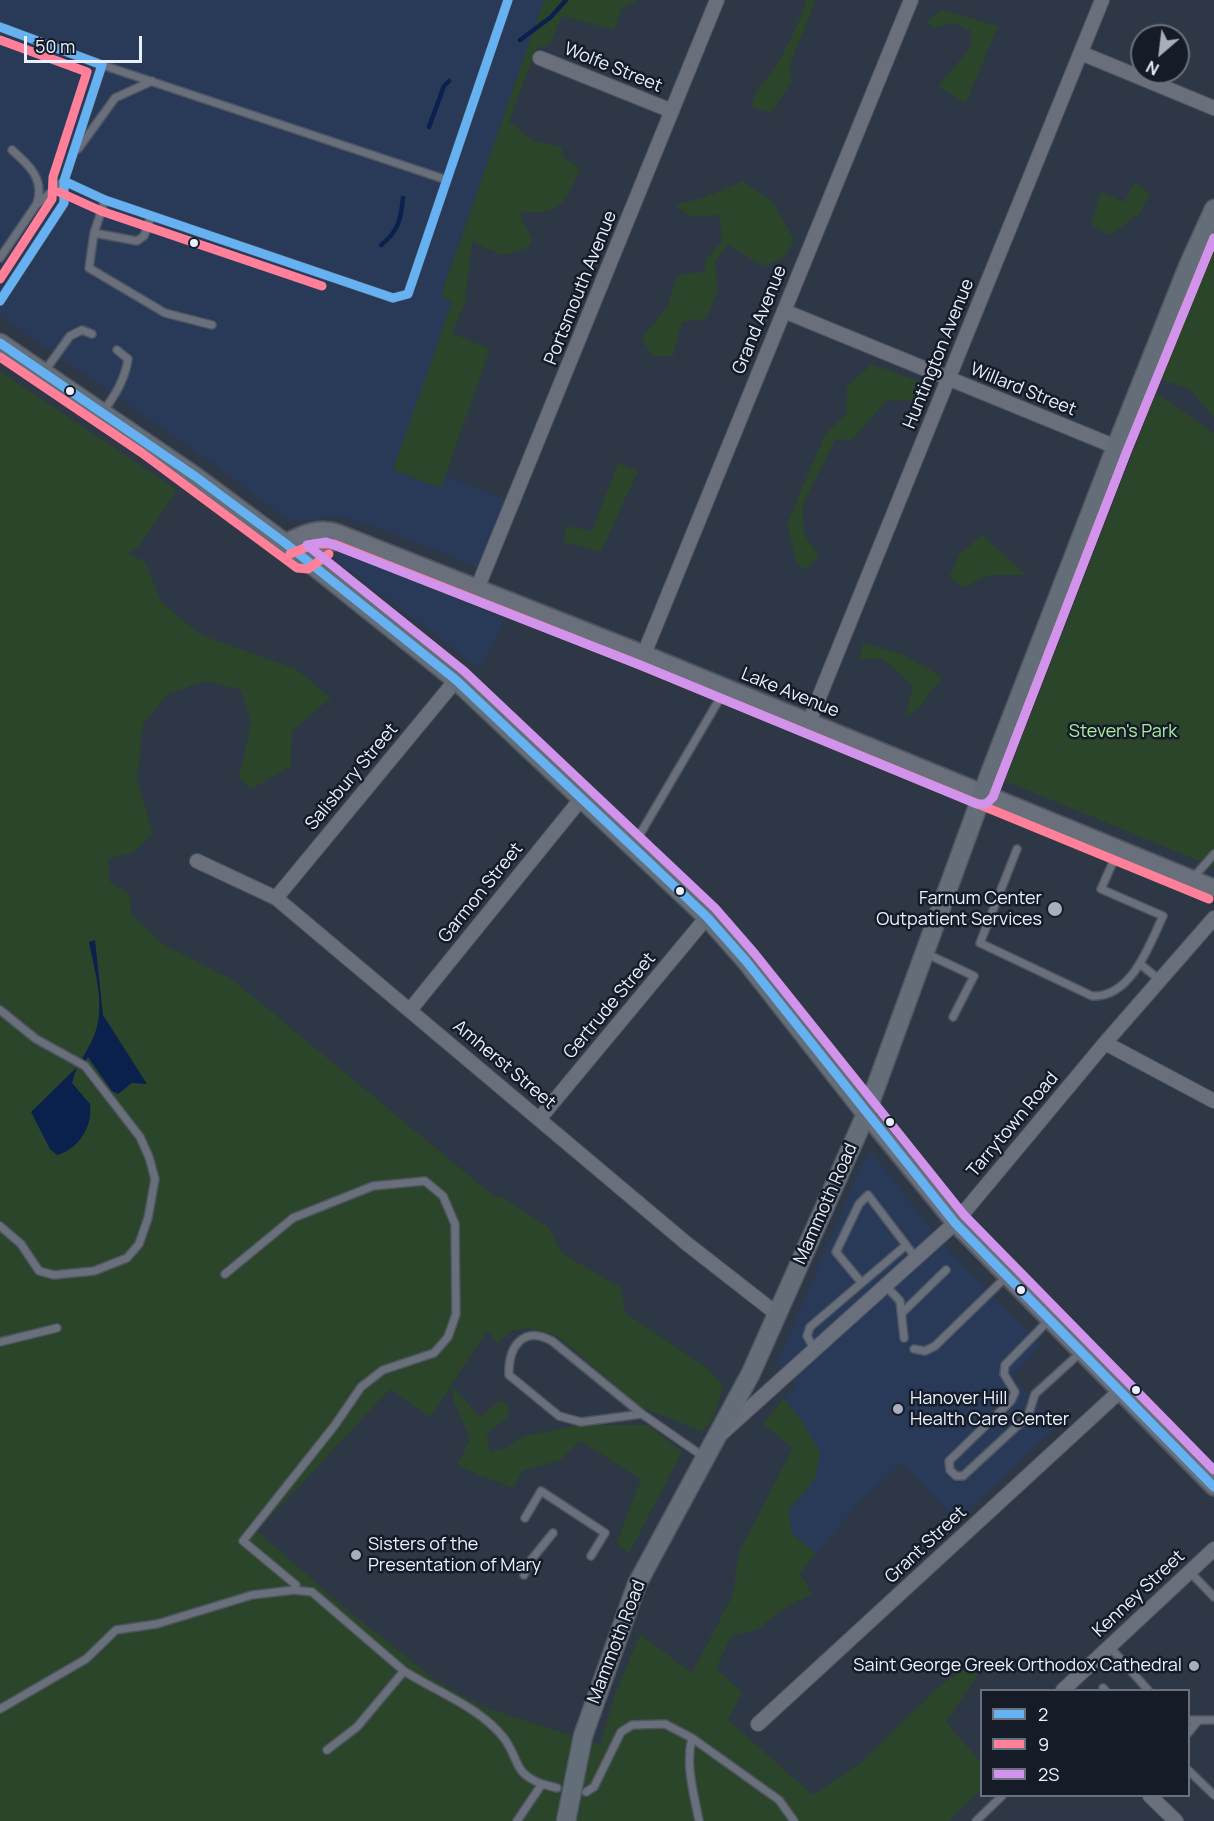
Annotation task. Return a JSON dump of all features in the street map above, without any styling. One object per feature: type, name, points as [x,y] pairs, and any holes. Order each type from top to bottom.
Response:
[{"type":"main road","name":"Mammoth Road","points":[[566,1821],[583,1736],[623,1618],[637,1584],[704,1457],[718,1436],[777,1314],[866,1114],[982,793],[1116,447],[1189,264],[1214,209]]},
{"type":"main road","points":[[0,344],[103,412],[285,543],[456,680],[707,917],[747,961],[866,1114]]},
{"type":"street","name":"Portsmouth Avenue","points":[[477,589],[717,0]]},
{"type":"street","name":"Grand Avenue","points":[[644,654],[910,0]]},
{"type":"street","name":"Huntington Avenue","points":[[809,722],[1102,0]]},
{"type":"street","points":[[1081,53],[1214,108]]},
{"type":"street","name":"Wolfe Street","points":[[540,58],[672,111]]},
{"type":"street","name":"Willard Street","points":[[784,311],[1116,447]]},
{"type":"street","name":"Lake Avenue","points":[[285,543],[303,534],[327,530],[644,654],[1118,851],[1214,888]]},
{"type":"street","points":[[303,558],[322,544],[350,539]]},
{"type":"street","name":"Salisbury Street","points":[[276,898],[456,680]]},
{"type":"street","name":"Garmon Street","points":[[410,1010],[581,799]]},
{"type":"street","name":"Amherst Street","points":[[197,861],[276,898],[678,1236],[777,1314]]},
{"type":"street","name":"Gertrude Street","points":[[540,1118],[707,917]]},
{"type":"street","name":"Tarrytown Road","points":[[718,1436],[955,1223],[1104,1043],[1214,918]]},
{"type":"street","points":[[1104,1043],[1214,1101]]},
{"type":"street","points":[[866,1114],[955,1223],[1080,1353],[1214,1487]]},
{"type":"street","name":"Grant Street","points":[[758,1724],[1119,1392]]},
{"type":"street","name":"Kenney Street","points":[[1064,1689],[1214,1549]]},
{"type":"street","points":[[1151,1797],[1176,1821]]},
{"type":"lane","points":[[64,181],[105,200],[393,298],[408,294],[508,0]]},
{"type":"lane","points":[[0,27],[102,65],[447,180]]},
{"type":"lane","points":[[0,301],[64,203],[64,181],[102,65]]},
{"type":"lane","points":[[74,154],[115,98],[152,81]]},
{"type":"lane","points":[[0,258],[39,197],[35,173],[12,150]]},
{"type":"lane","points":[[36,205],[64,181]]},
{"type":"lane","points":[[105,200],[94,233],[89,268],[165,313],[212,325]]},
{"type":"lane","points":[[94,233],[137,241],[144,236],[151,216]]},
{"type":"lane","points":[[44,372],[70,336],[82,330],[92,334]]},
{"type":"lane","points":[[103,412],[122,384],[127,368],[128,359],[117,351]]},
{"type":"lane","points":[[633,847],[726,688]]},
{"type":"lane","points":[[1017,849],[980,943],[1092,996],[1105,996],[1114,991],[1140,964],[1163,916],[1101,889],[1118,851]]},
{"type":"lane","points":[[1192,879],[1214,854]]},
{"type":"lane","points":[[924,953],[974,976],[953,1017]]},
{"type":"lane","points":[[1140,964],[1160,980]]},
{"type":"lane","points":[[0,1010],[36,1039],[85,1066],[140,1137],[149,1156],[154,1179],[148,1218],[139,1244],[127,1258],[94,1271],[54,1275],[39,1271],[21,1244],[0,1226]]},
{"type":"lane","points":[[225,1274],[293,1218],[373,1186],[425,1181],[444,1196],[455,1224],[456,1314],[448,1337],[434,1353],[383,1370],[361,1387],[243,1541],[296,1585],[294,1590]]},
{"type":"lane","points":[[861,1282],[836,1252],[859,1204],[868,1196],[916,1258]]},
{"type":"lane","points":[[815,1350],[807,1336],[810,1327],[905,1246]]},
{"type":"lane","points":[[902,1313],[946,1270]]},
{"type":"lane","points":[[914,1349],[925,1351],[935,1346],[1007,1276]]},
{"type":"lane","points":[[886,1286],[896,1296],[902,1313],[904,1338]]},
{"type":"lane","points":[[1049,1320],[1005,1365],[1004,1374],[1015,1392],[1011,1401],[949,1461],[950,1470],[956,1476],[963,1476],[1028,1416],[1035,1394],[1080,1353]]},
{"type":"lane","points":[[0,1342],[57,1328]]},
{"type":"lane","points":[[642,1414],[581,1422],[560,1416],[509,1375],[509,1359],[516,1345],[525,1337],[541,1335],[642,1414],[704,1457]]},
{"type":"lane","points":[[525,1518],[541,1491],[605,1533],[591,1556]]},
{"type":"lane","points":[[524,1575],[536,1552],[553,1533]]},
{"type":"lane","points":[[1190,1572],[1214,1598]]},
{"type":"lane","points":[[0,1709],[86,1659],[116,1630],[157,1624],[252,1595],[294,1590],[312,1592],[404,1671],[487,1719],[505,1740],[517,1768],[527,1778],[557,1788]]},
{"type":"lane","points":[[1109,1647],[1147,1689]]},
{"type":"lane","points":[[327,1750],[357,1727],[404,1671]]},
{"type":"lane","points":[[1190,1720],[1214,1720]]},
{"type":"lane","points":[[1190,1731],[1198,1721]]},
{"type":"lane","points":[[586,1792],[594,1786],[621,1732],[632,1725],[665,1724],[692,1738],[779,1800],[794,1821]]},
{"type":"lane","points":[[692,1738],[691,1781],[699,1821]]},
{"type":"lane","points":[[1190,1772],[1214,1795]]},
{"type":"lane","points":[[517,1821],[542,1784]]},
{"type":"lane","points":[[976,1821],[1001,1797]]},
{"type":"shaded area","points":[[0,0],[544,0],[441,295],[452,302],[393,470],[440,488],[445,476],[517,504],[490,572],[371,525],[338,516],[302,522],[287,519],[211,462],[0,316]]},
{"type":"shaded area","points":[[345,552],[506,620],[479,668],[333,558],[335,554]]},
{"type":"shaded area","points":[[95,940],[103,1015],[147,1084],[132,1083],[118,1094],[112,1091],[88,1057],[85,1062],[82,1059],[96,1030],[98,1019],[98,986],[89,942]]},
{"type":"shaded area","points":[[77,1067],[72,1083],[90,1104],[89,1120],[78,1142],[72,1148],[57,1155],[50,1149],[31,1112]]},
{"type":"shaded area","points":[[867,1153],[872,1153],[948,1250],[1041,1345],[1012,1377],[1058,1425],[957,1520],[902,1463],[860,1501],[816,1553],[792,1534],[789,1510],[815,1479],[802,1421],[784,1398],[797,1385],[777,1364]]},
{"type":"green space","points":[[544,0],[639,0],[623,7],[614,30],[562,16],[550,44],[537,48],[509,121],[534,141],[562,147],[563,157],[580,168],[571,189],[560,204],[545,212],[521,211],[521,218],[533,240],[528,248],[502,255],[472,242],[465,303],[452,333],[490,349],[441,488],[393,470],[452,302],[441,296]]},
{"type":"green space","points":[[807,0],[816,0],[790,64],[792,81],[771,113],[752,107],[757,91],[787,46]]},
{"type":"green space","points":[[942,10],[998,26],[966,103],[938,86],[971,47],[971,31],[953,23],[935,28],[925,22]]},
{"type":"green space","points":[[743,181],[774,203],[794,240],[785,257],[764,266],[728,245],[715,261],[718,290],[706,319],[682,322],[673,356],[652,356],[642,339],[668,305],[677,275],[704,272],[706,259],[722,241],[720,215],[691,217],[675,205],[703,198]]},
{"type":"green space","points":[[1135,182],[1150,194],[1140,213],[1110,235],[1091,225],[1101,192],[1124,202]]},
{"type":"green space","points":[[1214,246],[1214,418],[1190,389],[1160,379]]},
{"type":"green space","points":[[872,364],[920,382],[916,401],[887,400],[852,440],[835,440],[803,504],[804,534],[819,556],[806,570],[797,564],[787,524],[824,436],[846,414],[847,386]]},
{"type":"green space","points":[[0,371],[177,490],[138,547],[127,554],[145,561],[161,602],[201,635],[296,669],[331,698],[292,731],[291,766],[250,790],[239,776],[251,723],[241,690],[205,681],[168,694],[143,724],[137,779],[153,834],[133,852],[108,859],[110,882],[129,893],[132,915],[163,944],[233,980],[495,1197],[500,1196],[548,1227],[563,1254],[620,1287],[626,1313],[707,1368],[723,1386],[714,1417],[703,1432],[641,1407],[557,1336],[530,1328],[512,1331],[497,1343],[487,1331],[451,1385],[480,1417],[501,1400],[509,1407],[506,1419],[487,1434],[490,1452],[505,1448],[524,1436],[579,1425],[648,1425],[682,1452],[629,1553],[616,1544],[641,1479],[580,1441],[560,1460],[522,1471],[513,1488],[457,1466],[470,1439],[454,1402],[451,1386],[430,1417],[390,1389],[257,1531],[346,1609],[437,1681],[481,1706],[600,1745],[614,1697],[640,1634],[692,1673],[733,1595],[739,1552],[793,1448],[763,1424],[784,1398],[802,1421],[820,1452],[815,1479],[789,1510],[792,1534],[816,1553],[800,1574],[812,1594],[783,1609],[757,1630],[732,1635],[716,1668],[742,1693],[728,1720],[813,1795],[862,1762],[939,1686],[976,1661],[981,1670],[946,1722],[980,1761],[980,1790],[949,1821],[0,1821]]},
{"type":"green space","name":"Steven's Park","points":[[1156,393],[1214,433],[1214,867],[1005,781]]},
{"type":"green space","points":[[618,463],[638,471],[601,552],[563,542],[567,526],[592,531]]},
{"type":"green space","points":[[982,535],[1026,575],[989,575],[963,588],[949,577],[959,555]]},
{"type":"green space","points":[[863,643],[902,654],[942,677],[918,709],[905,716],[913,686],[883,659],[859,659]]},
{"type":"waterway","points":[[520,40],[551,17],[566,0]]},
{"type":"waterway","points":[[429,127],[444,86],[449,81]]},
{"type":"waterway","points":[[381,245],[398,225],[403,198]]},
{"type":"transit line","name":"2","points":[[64,181],[105,200],[393,298],[408,294],[508,0]]},
{"type":"transit line","name":"2","points":[[0,27],[102,65],[64,181],[64,203],[0,301]]},
{"type":"transit line","name":"9","points":[[0,40],[87,72],[53,177],[52,199],[0,279]]},
{"type":"transit line","name":"9","points":[[59,192],[101,211],[322,286]]},
{"type":"transit line","name":"9","points":[[993,797],[1127,451],[1214,238]]},
{"type":"transit line","name":"2S","points":[[1214,238],[1127,451],[993,797],[986,804],[977,804],[640,665],[326,542],[307,545],[464,671],[715,908],[755,954],[964,1215],[1214,1470]]},
{"type":"transit line","name":"2","points":[[0,343],[196,477],[285,543],[456,680],[707,917],[746,961],[955,1223],[1214,1487]]},
{"type":"transit line","name":"9","points":[[0,357],[142,453],[297,568],[308,569],[329,554]]},
{"type":"transit line","name":"9","points":[[290,554],[314,544],[334,544],[640,665],[1209,899]]},
{"type":"place","name":"Farnum Center Outpatient Services","points":[[1055,909]]},
{"type":"place","name":"Hanover Hill Health Care Center","points":[[898,1409]]},
{"type":"place","name":"Sisters of the Presentation of Mary","points":[[356,1555]]},
{"type":"place","name":"Saint George Greek Orthodox Cathedral","points":[[1194,1666]]}]
